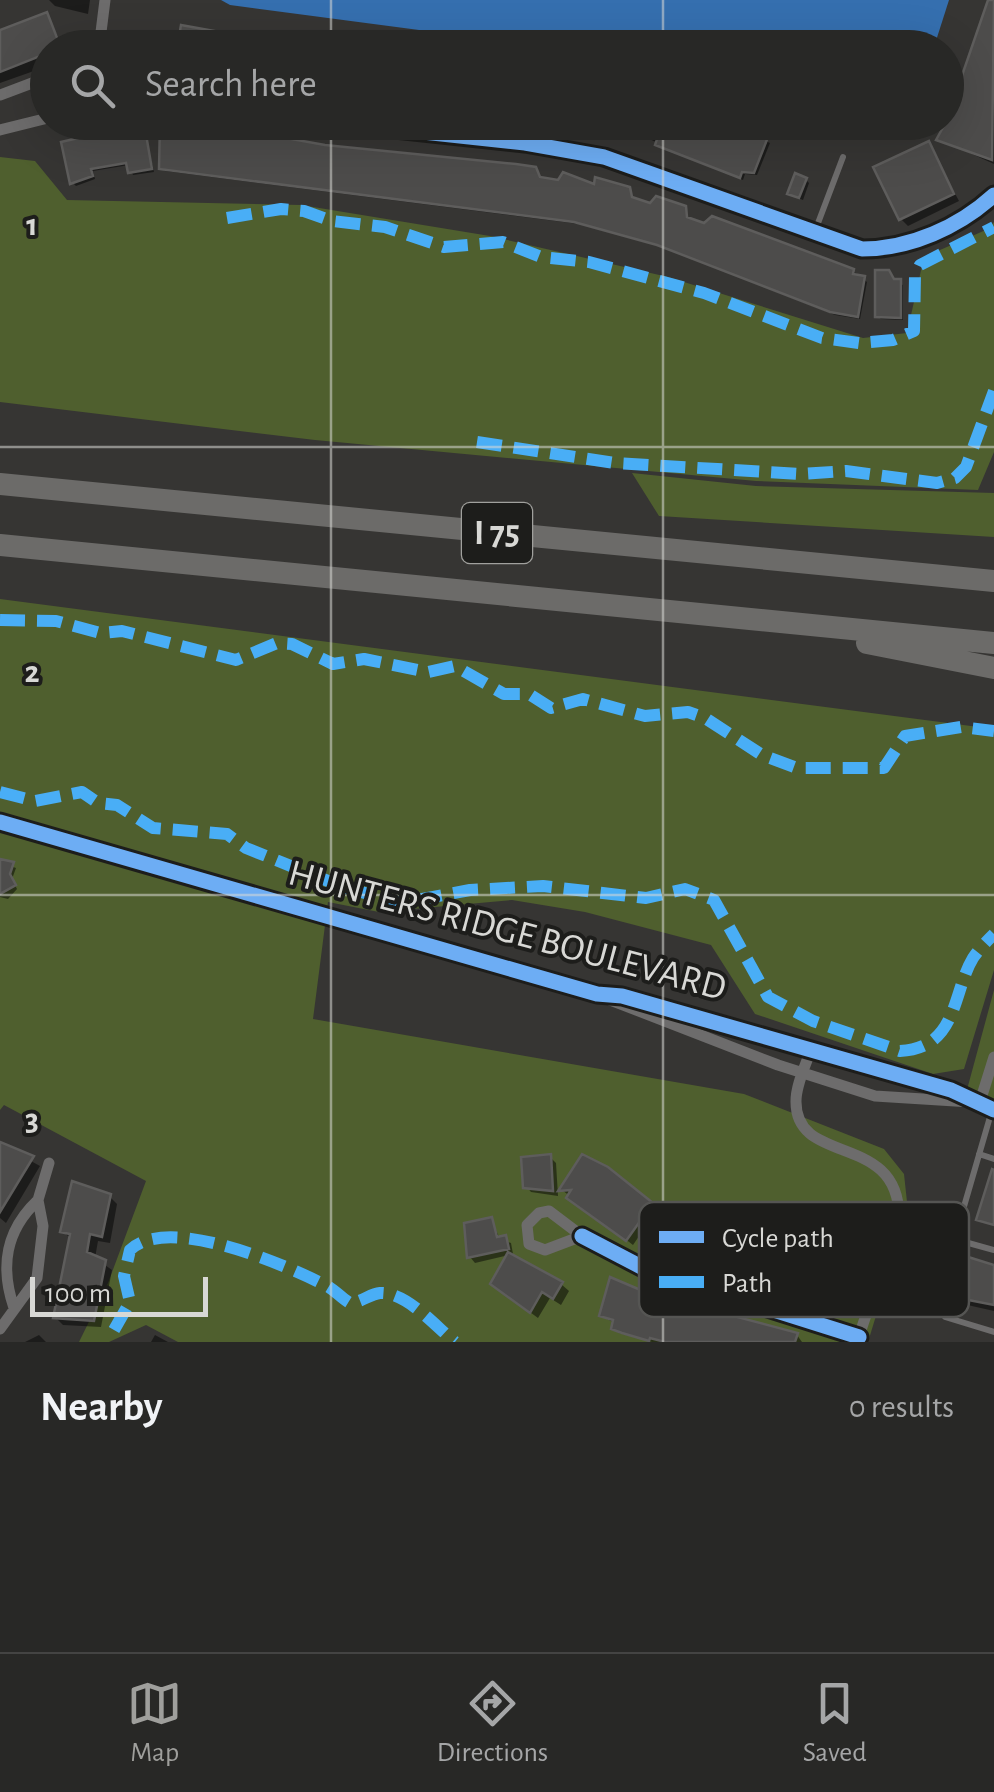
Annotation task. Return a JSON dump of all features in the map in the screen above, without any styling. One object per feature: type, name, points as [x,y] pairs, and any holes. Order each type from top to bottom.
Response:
[{"type":"highway","name":"I 75","points":[[0,484],[994,581]]},
{"type":"highway","name":"I 75","points":[[0,545],[994,643]]},
{"type":"highway","points":[[850,565],[994,568]]},
{"type":"highway","points":[[762,619],[994,668]]},
{"type":"street","points":[[101,30],[105,0]]},
{"type":"street","points":[[0,95],[30,84]]},
{"type":"street","points":[[0,130],[30,122]]},
{"type":"street","points":[[497,140],[604,157],[862,248],[883,248],[949,226],[994,195]]},
{"type":"street","name":"HUNTERS RIDGE BOULEVARD","points":[[0,822],[596,994],[622,996],[811,1049],[952,1090],[975,1104]]},
{"type":"street","name":"HUNTERS RIDGE BOULEVARD","points":[[596,994],[617,1006],[875,1096],[916,1095],[993,1109]]},
{"type":"street","points":[[811,1049],[796,1104],[806,1129],[830,1146],[866,1156],[881,1166],[899,1195],[899,1202]]},
{"type":"street","points":[[975,1104],[994,1056]]},
{"type":"street","points":[[0,1329],[37,1278],[43,1226],[38,1200],[49,1163]]},
{"type":"street","points":[[14,1308],[4,1284],[5,1258],[18,1218],[38,1200]]},
{"type":"street","points":[[582,1236],[545,1250],[529,1244],[525,1235],[532,1218],[549,1211],[582,1236],[639,1266]]},
{"type":"street","points":[[789,1317],[858,1340]]},
{"type":"lane","points":[[814,232],[843,158]]},
{"type":"lane","points":[[965,1202],[993,1109]]},
{"type":"lane","points":[[979,1154],[994,1159]]},
{"type":"lane","points":[[969,1242],[994,1250]]},
{"type":"lane","points":[[952,1317],[994,1332]]},
{"type":"green space","points":[[0,157],[35,161],[67,200],[301,205],[490,236],[668,277],[863,338],[907,333],[924,257],[988,229],[994,222],[994,452],[978,490],[756,481],[315,440],[0,402]]},
{"type":"green space","points":[[632,473],[756,486],[994,493],[994,537],[659,516]]},
{"type":"green space","points":[[0,599],[994,729],[994,970],[964,1069],[933,1074],[755,1014],[711,945],[585,912],[512,900],[379,912],[328,902],[313,1019],[744,1094],[884,1149],[904,1174],[907,1202],[639,1202],[639,1317],[876,1317],[868,1342],[178,1342],[146,1325],[109,1342],[79,1342],[108,1283],[146,1181],[4,1105],[0,1110]]},
{"type":"green space","points":[[994,990],[994,1106],[965,1097]]},
{"type":"water","points":[[221,0],[949,0],[939,30],[419,30],[230,5]]},
{"type":"building","points":[[988,0],[994,0],[992,160],[936,140],[964,140],[964,70]]},
{"type":"building","points":[[47,12],[54,30],[30,30],[30,60],[0,72],[0,30]]},
{"type":"building","points":[[181,25],[208,30],[180,30]]},
{"type":"building","points":[[147,140],[152,169],[128,173],[126,163],[91,169],[93,176],[70,184],[61,142]]},
{"type":"building","points":[[160,140],[297,140],[536,167],[540,177],[558,180],[563,172],[594,184],[595,177],[630,187],[632,197],[650,203],[656,196],[686,206],[687,217],[704,223],[712,216],[854,269],[853,274],[865,276],[858,317],[830,312],[657,245],[574,222],[159,169]]},
{"type":"building","points":[[657,140],[767,140],[754,173],[742,172],[740,178],[655,145]]},
{"type":"building","points":[[929,141],[954,194],[899,220],[873,167]]},
{"type":"building","points":[[795,173],[807,178],[799,198],[787,194]]},
{"type":"building","points":[[875,270],[889,270],[894,279],[901,279],[901,318],[875,317]]},
{"type":"building","points":[[0,859],[14,862],[10,874],[16,885],[0,894]]},
{"type":"building","points":[[0,1142],[34,1156],[0,1212]]},
{"type":"building","points":[[551,1154],[553,1191],[523,1188],[521,1157]]},
{"type":"building","points":[[582,1154],[608,1167],[652,1202],[639,1202],[639,1223],[626,1241],[566,1198],[571,1190],[558,1191]]},
{"type":"building","points":[[994,1170],[994,1225],[976,1220]]},
{"type":"building","points":[[72,1181],[111,1194],[102,1237],[90,1234],[87,1252],[106,1260],[94,1321],[53,1318],[70,1234],[60,1232]]},
{"type":"building","points":[[492,1217],[497,1237],[506,1235],[509,1249],[467,1258],[464,1223]]},
{"type":"building","points":[[508,1252],[563,1282],[553,1299],[542,1292],[530,1313],[490,1284]]},
{"type":"building","points":[[969,1257],[994,1265],[994,1305],[969,1300]]},
{"type":"building","points":[[610,1277],[639,1289],[639,1317],[737,1317],[798,1333],[795,1342],[665,1342],[650,1338],[649,1341],[611,1329],[613,1320],[599,1316]]},
{"type":"marked path","points":[[227,218],[281,209],[304,211],[332,221],[385,227],[444,247],[503,242],[541,257],[589,262],[704,293],[822,338],[859,343],[893,340],[914,331],[915,276],[920,265],[994,227]]},
{"type":"marked path","points":[[477,442],[615,463],[801,474],[846,471],[937,483],[955,478],[966,467],[994,391]]},
{"type":"marked path","points":[[0,620],[56,621],[100,633],[122,631],[236,660],[277,643],[292,644],[333,664],[364,659],[428,672],[455,666],[504,694],[529,694],[551,708],[583,699],[645,716],[688,712],[705,718],[762,755],[797,768],[884,768],[905,736],[961,727],[994,731]]},
{"type":"marked path","points":[[0,792],[35,801],[82,792],[98,803],[117,805],[153,828],[227,834],[246,848],[343,887],[401,903],[470,890],[543,886],[646,898],[685,889],[714,900],[768,997],[813,1021],[900,1051],[919,1048],[943,1029],[973,958],[994,934]]},
{"type":"marked path","points":[[114,1330],[130,1302],[124,1276],[130,1250],[147,1240],[170,1237],[255,1255],[325,1285],[350,1303],[380,1293],[390,1294],[411,1304],[455,1342]]},
{"type":"cycle path","points":[[497,140],[604,157],[862,249],[898,245],[933,234],[994,195]]},
{"type":"cycle path","points":[[0,822],[597,994],[622,996],[951,1090],[994,1110]]},
{"type":"cycle path","points":[[582,1236],[639,1266]]},
{"type":"cycle path","points":[[796,1317],[859,1337]]}]
